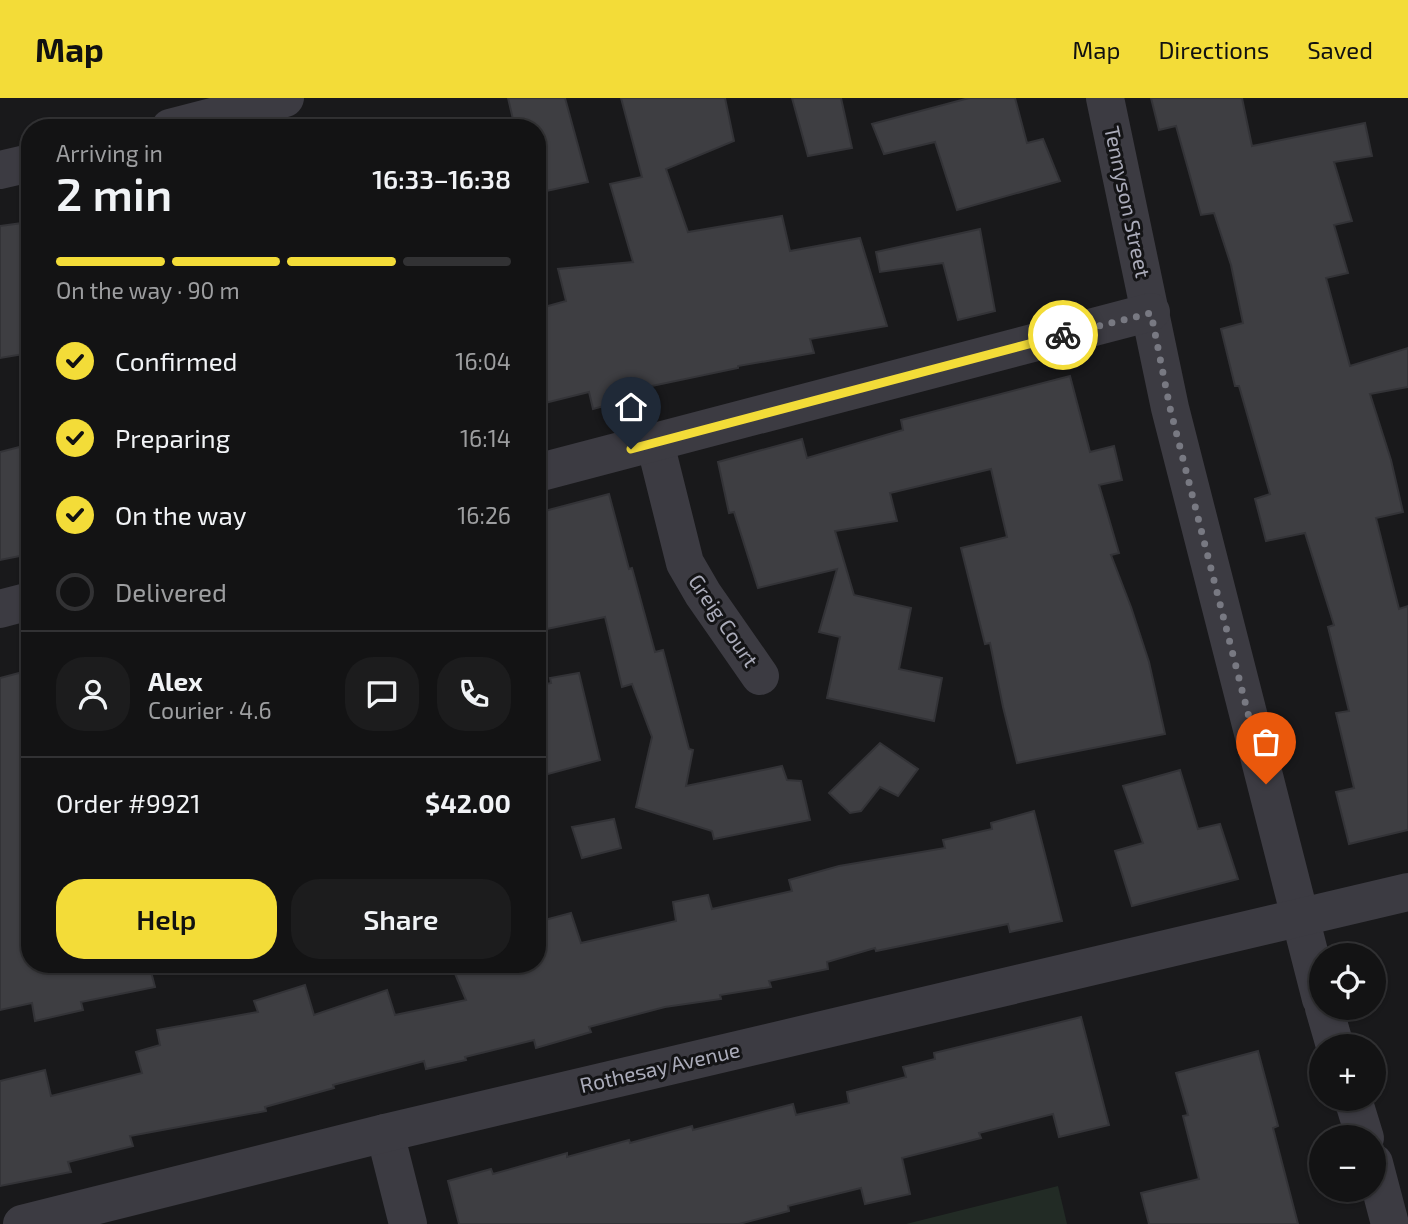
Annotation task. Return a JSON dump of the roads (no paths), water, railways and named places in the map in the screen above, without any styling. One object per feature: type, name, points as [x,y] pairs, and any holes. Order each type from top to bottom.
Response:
[{"type":"street","points":[[204,119],[285,98]]},
{"type":"street","name":"Tennyson Street","points":[[1105,98],[1170,408],[1309,951]]},
{"type":"street","points":[[0,170],[21,165]]},
{"type":"street","points":[[546,471],[1151,313]]},
{"type":"street","name":"Greig Court","points":[[655,443],[685,563],[703,594],[760,676]]},
{"type":"street","points":[[0,609],[21,603]]},
{"type":"street","name":"Rothesay Avenue","points":[[22,1224],[385,1133],[1408,892]]},
{"type":"street","points":[[385,1133],[408,1224]]},
{"type":"street","points":[[1384,1202],[1390,1224]]}]
